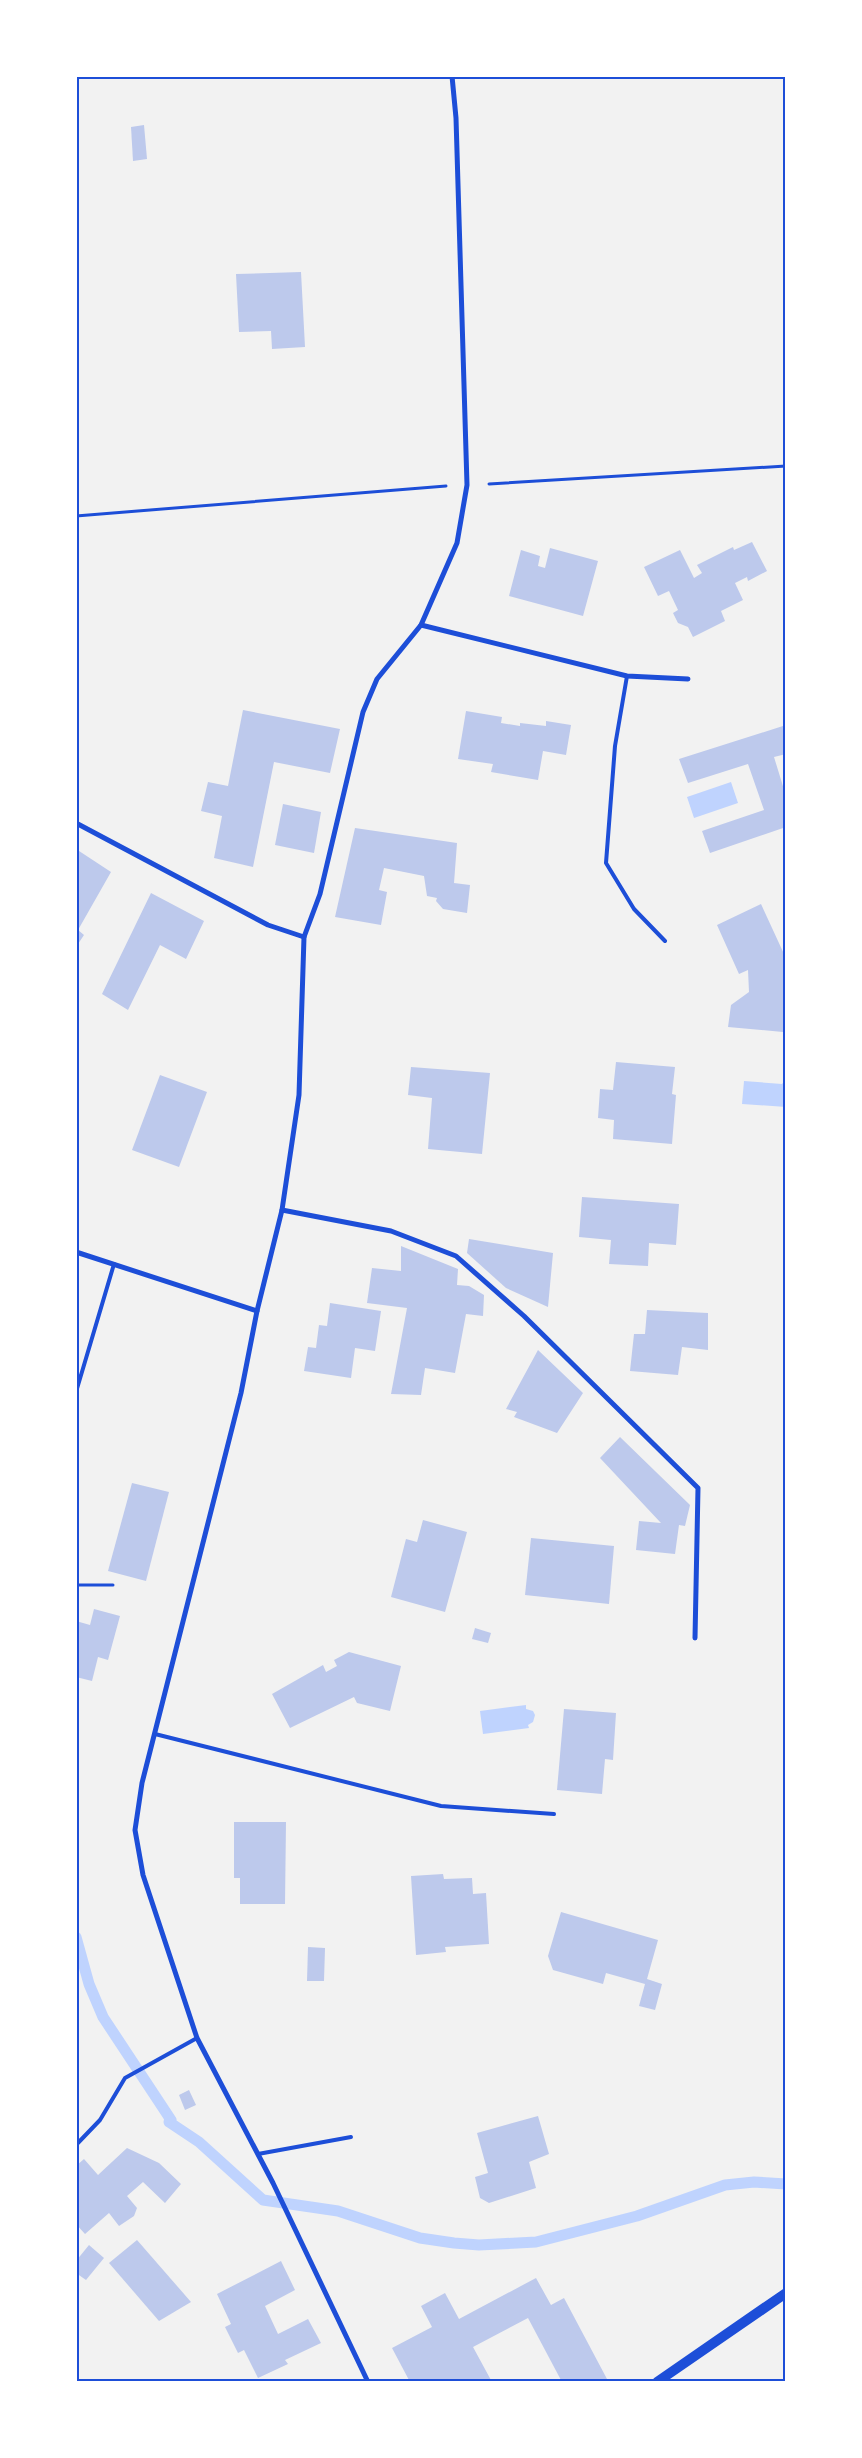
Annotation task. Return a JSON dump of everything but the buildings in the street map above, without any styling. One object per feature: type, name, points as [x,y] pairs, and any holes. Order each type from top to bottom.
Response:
[{"type":"main road","points":[[656,2382],[786,2293]]},
{"type":"street","points":[[368,2382],[273,2183],[197,2038],[143,1874],[135,1830],[142,1783],[241,1393],[257,1311],[282,1210],[299,1095],[304,937],[320,894],[363,712],[377,679],[421,625],[457,543],[467,485],[456,118],[452,76]]},
{"type":"street","points":[[421,625],[627,676],[688,679]]},
{"type":"street","points":[[76,823],[268,925],[304,937]]},
{"type":"street","points":[[282,1210],[391,1231],[456,1256],[524,1316],[698,1488],[695,1638]]},
{"type":"street","points":[[76,1252],[257,1311]]},
{"type":"lane","points":[[627,676],[615,746],[606,864],[634,909],[666,941]]},
{"type":"lane","points":[[76,1392],[114,1264]]},
{"type":"lane","points":[[155,1734],[441,1806],[554,1814]]},
{"type":"lane","points":[[76,2145],[100,2120],[125,2078],[197,2038]]},
{"type":"lane","points":[[258,2154],[352,2137]]},
{"type":"path","points":[[76,516],[467,485],[786,466]]},
{"type":"path","points":[[76,1585],[113,1585]]},
{"type":"water","points":[[731,782],[738,803],[694,818],[687,797]]},
{"type":"water","points":[[786,1079],[786,1107],[742,1104],[744,1081],[782,1084]]},
{"type":"water","points":[[526,1705],[526,1709],[533,1711],[535,1715],[533,1722],[528,1725],[529,1728],[483,1734],[480,1711]]},
{"type":"waterway","points":[[76,1937],[89,1984],[103,2017],[171,2120],[169,2122],[199,2142],[263,2200],[338,2211],[420,2238],[479,2245],[536,2242],[637,2216],[725,2185],[754,2182],[786,2184]]}]
